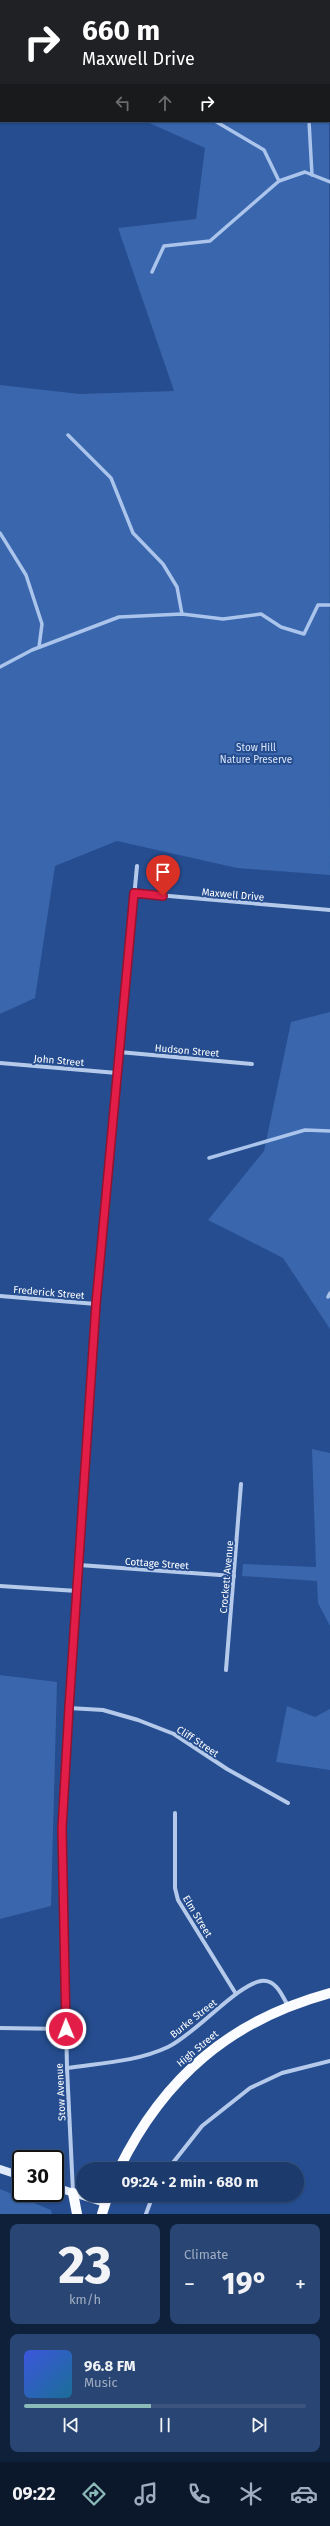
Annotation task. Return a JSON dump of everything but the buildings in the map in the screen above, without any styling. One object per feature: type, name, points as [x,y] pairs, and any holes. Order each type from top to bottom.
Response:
[{"type":"main road","name":"High Street","points":[[123,2162],[153,2110],[186,2072],[224,2040],[265,2016],[288,2006],[330,1993]]},
{"type":"main road","points":[[73,2193],[76,2214]]},
{"type":"main road","points":[[102,2214],[106,2202]]},
{"type":"street","name":"Stow Avenue","points":[[73,2193],[67,2068],[62,1829],[96,1304],[137,866]]},
{"type":"street","name":"Maxwell Drive","points":[[134,893],[330,910]]},
{"type":"street","name":"Hudson Street","points":[[120,1052],[252,1064]]},
{"type":"street","name":"John Street","points":[[0,1063],[117,1073]]},
{"type":"street","name":"Frederick Street","points":[[0,1296],[96,1304]]},
{"type":"street","name":"Crockett Avenue","points":[[226,1670],[241,1484]]},
{"type":"street","name":"Cottage Street","points":[[79,1565],[234,1576]]},
{"type":"street","points":[[0,1586],[77,1591]]},
{"type":"street","name":"Cliff Street","points":[[69,1708],[103,1710],[138,1720],[174,1734],[227,1770],[288,1803]]},
{"type":"street","name":"Elm Street","points":[[175,1813],[176,1894],[236,1994]]},
{"type":"street","name":"Burke Street","points":[[67,2068],[136,2058],[168,2047],[180,2040],[236,1994],[256,1983],[268,1981],[279,1990],[288,2006]]},
{"type":"street","points":[[0,2028],[66,2029]]},
{"type":"street","points":[[174,2162],[202,2126],[250,2088],[282,2073],[330,2061]]},
{"type":"street","points":[[0,2169],[12,2173]]},
{"type":"street","points":[[64,2190],[76,2194]]},
{"type":"street","points":[[146,2214],[150,2202]]},
{"type":"green space","name":"Stow Hill Nature Preserve","points":[[147,122],[329,122],[330,875],[237,868],[117,841],[55,866],[35,998],[0,1014],[0,385],[80,394],[174,391],[118,228],[196,219],[205,148]]},
{"type":"green space","points":[[330,1012],[330,1329],[283,1258],[208,1220],[264,1151],[291,1022]]},
{"type":"green space","points":[[312,1449],[330,1453],[330,1626],[318,1603],[317,1581],[242,1576],[243,1564],[316,1567]]},
{"type":"green space","points":[[0,1675],[57,1682],[51,1906],[0,1919]]},
{"type":"green space","points":[[287,1706],[315,1717],[330,1709],[330,1770],[276,1762]]},
{"type":"green space","points":[[0,2189],[12,2194],[12,2202],[32,2202],[51,2210],[52,2214],[0,2214]]},
{"type":"waterway","points":[[217,122],[264,150],[279,181]]},
{"type":"waterway","points":[[309,122],[312,175]]},
{"type":"waterway","points":[[152,272],[164,246],[210,241],[279,181],[305,172],[330,182]]},
{"type":"waterway","points":[[68,435],[111,478],[133,533],[163,564],[177,587],[182,614]]},
{"type":"waterway","points":[[0,533],[26,575],[42,624],[39,647]]},
{"type":"waterway","points":[[0,667],[32,650],[119,617],[182,614],[223,619],[261,614],[281,627],[304,634],[318,605],[330,605]]},
{"type":"waterway","points":[[209,1158],[305,1130],[330,1131]]},
{"type":"waterway","points":[[328,1297],[330,1293]]},
{"type":"route","points":[[66,2029],[62,1829],[96,1304],[134,893],[163,896]]}]
